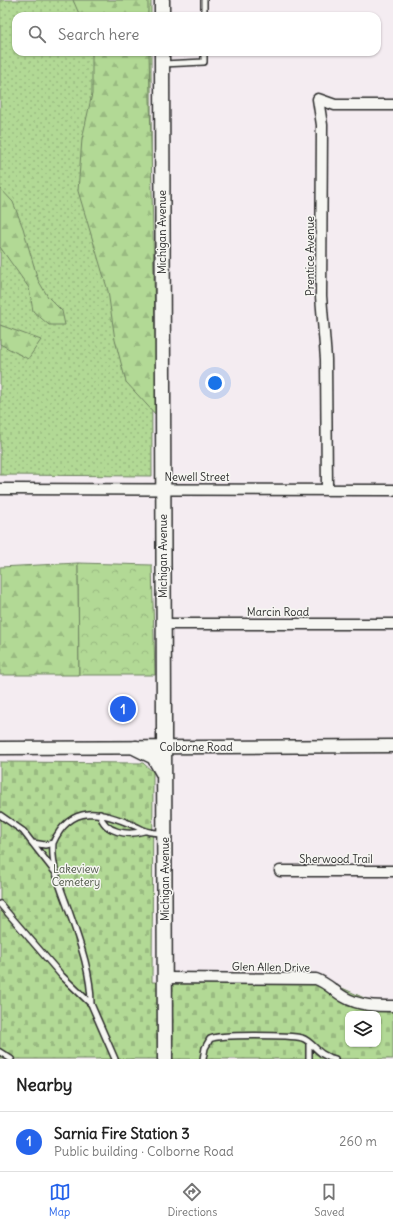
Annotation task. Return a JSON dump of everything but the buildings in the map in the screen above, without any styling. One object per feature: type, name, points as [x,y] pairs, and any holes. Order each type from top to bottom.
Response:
[{"type":"main road","points":[[162,0],[162,12]]},
{"type":"main road","name":"Michigan Avenue","points":[[162,58],[166,1059]]},
{"type":"main road","points":[[136,748],[154,757],[160,766],[164,777]]},
{"type":"street","name":"Prentice Avenue","points":[[327,490],[326,359],[321,296],[322,125],[318,100],[335,105],[393,105]]},
{"type":"street","name":"Newell Street","points":[[0,489],[393,490]]},
{"type":"street","name":"Marcin Road","points":[[164,624],[393,624]]},
{"type":"street","name":"Colborne Road","points":[[0,748],[393,746]]},
{"type":"street","name":"Sherwood Trail","points":[[280,872],[393,871]]},
{"type":"street","name":"Glen Allen Drive","points":[[165,978],[316,980],[326,983],[340,995],[353,1001],[366,1004],[393,1006]]},
{"type":"lane","points":[[204,0],[204,12]]},
{"type":"lane","points":[[162,58],[204,62],[204,56]]},
{"type":"lane","points":[[91,1004],[91,991],[83,954],[55,873],[53,843],[58,833],[74,818],[86,813],[100,814],[136,826],[144,831]]},
{"type":"lane","points":[[100,814],[101,820],[114,831],[132,834],[144,831],[164,833]]},
{"type":"lane","points":[[0,815],[23,831],[55,873]]},
{"type":"lane","points":[[33,843],[45,845],[53,843]]},
{"type":"lane","points":[[0,904],[62,976],[91,1004],[115,1059]]},
{"type":"lane","points":[[203,1059],[207,1043],[210,1039],[220,1035],[301,1038],[320,1054],[335,1059]]},
{"type":"lane","points":[[309,1044],[309,1059]]},
{"type":"lane","points":[[0,1052],[11,1059]]},
{"type":"green space","points":[[0,0],[151,0],[151,12],[12,12],[12,56],[151,56],[152,476],[0,475]]},
{"type":"green space","points":[[73,0],[148,0],[148,12],[78,12]]},
{"type":"green space","points":[[92,56],[149,56],[157,416],[126,382],[115,340],[108,291],[78,191],[82,139],[92,94]]},
{"type":"green space","points":[[0,188],[13,202],[23,228],[38,280],[48,297],[62,311],[65,325],[49,325],[33,311],[29,288],[0,247]]},
{"type":"green space","points":[[0,325],[41,340],[28,359],[0,344]]},
{"type":"green space","points":[[78,563],[79,675],[0,675],[0,567]]},
{"type":"green space","points":[[78,563],[152,565],[155,675],[79,675]]},
{"type":"green space","name":"Lakeview Cemetery","points":[[0,762],[143,763],[153,772],[152,982],[190,983],[294,979],[329,982],[373,1002],[393,1002],[393,1059],[0,1059]]},
{"type":"place","name":"Sarnia Fire Station 3","points":[[123,709]]}]
